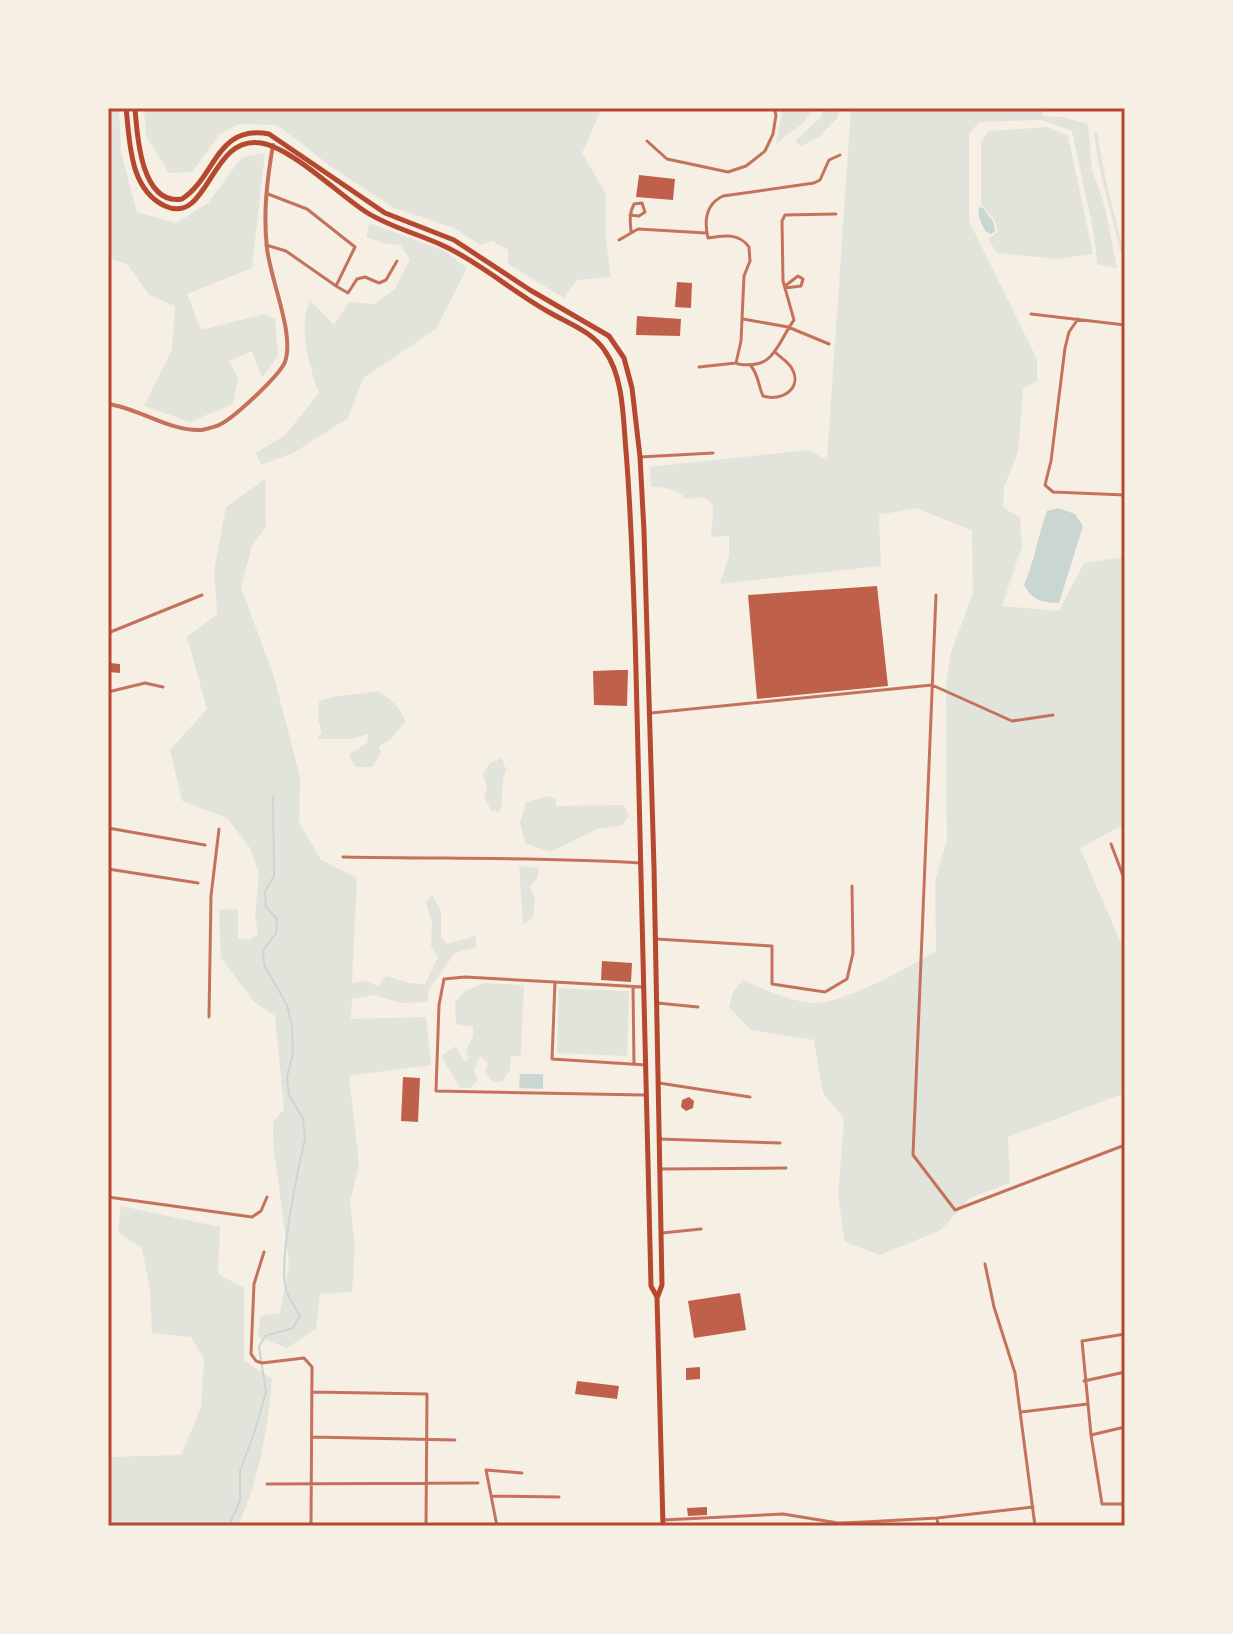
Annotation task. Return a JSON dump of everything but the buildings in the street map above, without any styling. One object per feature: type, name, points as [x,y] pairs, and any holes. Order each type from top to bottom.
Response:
[{"type":"main road","points":[[126,108],[137,176],[154,199],[175,209],[194,203],[224,157],[234,148],[251,141],[273,145],[373,216],[445,246],[547,312],[580,329],[602,346],[609,356],[621,401],[626,454],[636,692],[651,1286],[657,1298]]},
{"type":"main road","points":[[135,108],[138,143],[146,174],[167,198],[182,199],[197,188],[211,161],[234,138],[251,132],[269,134],[385,213],[441,234],[472,250],[530,290],[609,336],[619,349],[632,388],[640,457],[656,939],[662,1233],[662,1285],[657,1298],[663,1523]]},
{"type":"main road","points":[[609,356],[619,349]]},
{"type":"main road","points":[[636,692],[648,691]]},
{"type":"street","points":[[647,141],[667,159],[728,172],[746,166],[765,151],[773,134],[774,108]]},
{"type":"street","points":[[108,404],[186,429],[203,430],[220,425],[285,362],[286,345],[266,245],[266,194],[273,145]]},
{"type":"street","points":[[734,364],[743,319],[744,276],[750,261],[749,247],[737,237],[708,238],[708,210],[714,200],[723,196],[814,183],[820,180],[829,160],[840,155]]},
{"type":"street","points":[[266,194],[307,209],[355,247],[336,286]]},
{"type":"street","points":[[699,367],[751,366],[764,363],[775,352],[794,320],[785,287],[782,221],[785,215],[836,214]]},
{"type":"street","points":[[630,215],[631,231]]},
{"type":"street","points":[[619,240],[631,231],[657,228],[706,233]]},
{"type":"street","points":[[266,245],[286,251],[348,293],[357,279],[365,277],[379,283],[386,280],[397,261]]},
{"type":"street","points":[[1031,314],[1125,325]]},
{"type":"street","points":[[743,319],[788,327],[829,344]]},
{"type":"street","points":[[1078,319],[1069,332],[1065,348],[1051,461],[1045,485],[1053,492],[1125,495]]},
{"type":"street","points":[[751,366],[758,376],[758,386],[763,396],[783,397],[791,391],[795,381],[789,364],[775,352]]},
{"type":"street","points":[[640,457],[713,453]]},
{"type":"street","points":[[108,633],[202,595]]},
{"type":"street","points":[[936,595],[913,1155],[955,1210],[1125,1145]]},
{"type":"street","points":[[108,692],[145,683],[163,687]]},
{"type":"street","points":[[648,713],[932,685],[1012,721],[1053,715]]},
{"type":"street","points":[[108,703],[108,737]]},
{"type":"street","points":[[108,828],[205,845]]},
{"type":"street","points":[[209,1017],[211,896],[219,829]]},
{"type":"street","points":[[1111,844],[1125,881]]},
{"type":"street","points":[[343,857],[513,857],[641,863]]},
{"type":"street","points":[[108,869],[198,883]]},
{"type":"street","points":[[656,939],[772,946],[772,984],[825,992],[847,979],[853,953],[852,886]]},
{"type":"street","points":[[644,987],[465,977],[444,979],[439,1005],[436,1091],[646,1095]]},
{"type":"street","points":[[555,982],[552,1059],[646,1065]]},
{"type":"street","points":[[633,987],[634,1064]]},
{"type":"street","points":[[657,1003],[698,1007]]},
{"type":"street","points":[[659,1083],[750,1097]]},
{"type":"street","points":[[659,1139],[780,1143]]},
{"type":"street","points":[[660,1169],[786,1168]]},
{"type":"street","points":[[108,1197],[252,1217],[261,1211],[267,1197]]},
{"type":"street","points":[[662,1233],[701,1229]]},
{"type":"street","points":[[264,1252],[254,1284],[251,1354],[261,1362],[297,1357],[309,1361],[313,1373],[311,1526]]},
{"type":"street","points":[[985,1264],[994,1307],[1015,1373],[1035,1526]]},
{"type":"street","points":[[1125,1334],[1082,1341],[1084,1381],[1102,1504],[1125,1504]]},
{"type":"street","points":[[1084,1381],[1125,1372]]},
{"type":"street","points":[[312,1392],[427,1394],[426,1526]]},
{"type":"street","points":[[1021,1412],[1088,1404]]},
{"type":"street","points":[[1091,1435],[1125,1427]]},
{"type":"street","points":[[312,1437],[455,1440]]},
{"type":"street","points":[[497,1526],[486,1470],[522,1473]]},
{"type":"street","points":[[267,1484],[478,1483]]},
{"type":"street","points":[[491,1496],[559,1497]]},
{"type":"street","points":[[663,1523],[783,1514],[838,1523],[937,1518],[1033,1507]]},
{"type":"street","points":[[817,1518],[817,1526]]},
{"type":"street","points":[[937,1518],[938,1526]]},
{"type":"shaded area","points":[[108,108],[119,108],[121,152],[137,212],[176,223],[208,203],[242,157],[265,153],[252,268],[187,294],[201,330],[264,314],[275,319],[278,356],[262,378],[252,351],[229,361],[238,378],[233,404],[190,422],[144,406],[172,350],[175,306],[149,295],[127,264],[108,258]]},
{"type":"shaded area","points":[[144,108],[602,108],[582,153],[606,194],[605,233],[611,277],[577,280],[564,298],[508,264],[508,250],[492,241],[480,245],[454,228],[394,208],[333,168],[277,125],[238,124],[219,135],[192,172],[169,173],[146,136]]},
{"type":"shaded area","points":[[780,108],[815,108],[803,123],[776,144],[782,114]]},
{"type":"shaded area","points":[[825,108],[839,108],[838,117],[819,137],[801,146],[795,141],[819,119]]},
{"type":"shaded area","points":[[851,108],[1043,108],[1043,116],[1063,117],[1088,124],[1092,169],[1105,207],[1117,268],[1097,264],[1094,234],[1072,131],[1042,120],[979,122],[969,134],[969,221],[1037,359],[1037,381],[1023,389],[1018,452],[1004,487],[1003,507],[1020,518],[1022,546],[1002,606],[1059,611],[1084,563],[1125,557],[1125,824],[1080,848],[1125,952],[1125,1093],[1008,1137],[1010,1183],[970,1198],[941,1230],[880,1255],[845,1242],[838,1197],[844,1119],[823,1093],[814,1040],[751,1030],[729,1007],[733,992],[743,980],[792,999],[820,1003],[865,988],[936,951],[935,881],[947,840],[946,684],[951,652],[973,593],[972,530],[915,508],[879,515],[881,566],[720,584],[729,555],[729,536],[711,537],[712,504],[703,497],[686,499],[670,489],[651,487],[650,467],[809,450],[827,460]]},
{"type":"shaded area","points":[[1047,127],[1068,136],[1093,254],[1056,259],[997,253],[988,239],[998,232],[994,219],[981,205],[981,141],[989,131]]},
{"type":"shaded area","points":[[1094,132],[1098,133],[1124,254],[1121,254],[1106,193]]},
{"type":"shaded area","points":[[979,207],[993,221],[995,231],[991,234],[986,232],[982,223]]},
{"type":"shaded area","points":[[369,223],[445,251],[467,268],[436,329],[363,378],[348,418],[295,452],[261,465],[256,453],[285,435],[319,393],[305,334],[310,300],[334,325],[349,302],[374,304],[395,289],[410,259],[400,245],[366,237]]},
{"type":"shaded area","points":[[265,479],[266,527],[252,546],[241,587],[274,677],[300,777],[299,822],[321,860],[357,878],[352,983],[365,981],[378,986],[386,976],[425,984],[438,957],[431,946],[432,924],[426,902],[432,895],[441,911],[441,937],[447,944],[476,936],[476,947],[455,953],[429,989],[427,1002],[400,1003],[375,995],[352,999],[351,1019],[426,1017],[431,1065],[349,1076],[359,1164],[350,1202],[355,1246],[352,1292],[320,1294],[316,1329],[287,1348],[258,1337],[260,1316],[280,1313],[289,1264],[273,1142],[273,1122],[284,1109],[275,1016],[254,1002],[221,958],[219,910],[238,909],[238,938],[249,940],[258,934],[255,916],[259,873],[250,848],[227,818],[182,801],[170,750],[207,709],[187,637],[217,614],[214,570],[226,507]]},
{"type":"shaded area","points":[[1058,508],[1075,514],[1083,526],[1059,603],[1038,600],[1024,585],[1047,511]]},
{"type":"shaded area","points":[[377,691],[398,707],[405,722],[390,740],[379,746],[381,752],[372,767],[355,767],[349,754],[367,743],[368,734],[352,739],[317,739],[322,732],[318,720],[319,701]]},
{"type":"shaded area","points":[[502,758],[506,770],[500,812],[491,811],[484,795],[487,787],[483,774],[490,763]]},
{"type":"shaded area","points":[[549,796],[556,799],[556,806],[624,805],[629,816],[622,825],[597,829],[550,852],[525,843],[520,823],[526,802]]},
{"type":"shaded area","points":[[519,866],[539,868],[537,878],[530,887],[535,900],[533,918],[523,925]]},
{"type":"shaded area","points":[[484,983],[524,985],[521,1055],[511,1057],[510,1070],[502,1082],[493,1082],[485,1071],[488,1063],[480,1056],[474,1071],[478,1080],[470,1088],[460,1088],[441,1056],[456,1046],[464,1062],[469,1059],[466,1051],[473,1036],[473,1027],[456,1024],[455,1003],[465,991]]},
{"type":"shaded area","points":[[559,988],[629,991],[627,1056],[557,1053]]},
{"type":"shaded area","points":[[520,1074],[543,1074],[543,1089],[519,1088]]},
{"type":"shaded area","points":[[121,1206],[220,1227],[218,1274],[244,1288],[244,1360],[272,1379],[261,1454],[238,1526],[108,1526],[108,1457],[181,1455],[201,1407],[204,1359],[191,1337],[152,1333],[150,1290],[142,1248],[118,1232]]},
{"type":"waterway","points":[[229,1526],[240,1500],[240,1471],[266,1392],[259,1347],[265,1336],[293,1328],[300,1316],[287,1292],[284,1276],[290,1215],[305,1139],[303,1119],[289,1095],[287,1077],[293,1053],[292,1026],[287,1005],[264,965],[263,950],[276,933],[277,919],[266,907],[265,891],[274,876],[273,796]]}]
